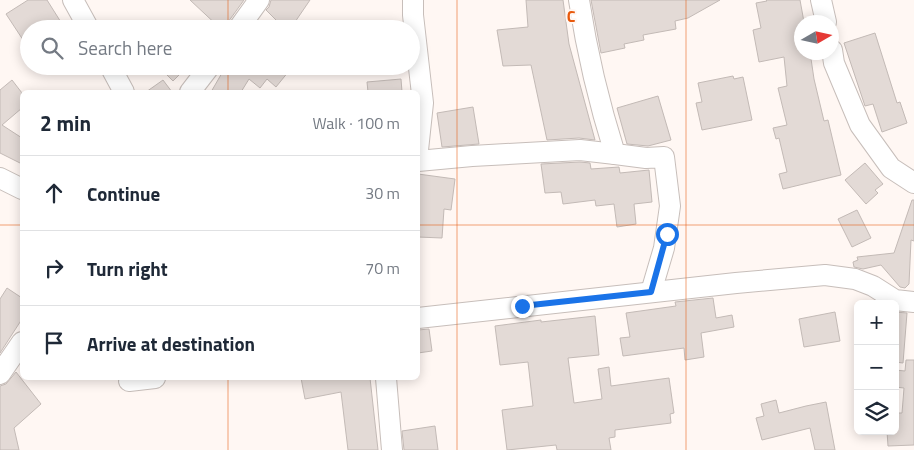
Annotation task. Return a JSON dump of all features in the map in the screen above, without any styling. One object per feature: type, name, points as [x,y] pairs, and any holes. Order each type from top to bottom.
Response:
[{"type":"street","points":[[73,0],[84,20]]},
{"type":"street","points":[[245,20],[259,0]]},
{"type":"street","points":[[413,0],[413,20]]},
{"type":"street","points":[[579,0],[596,88],[615,154]]},
{"type":"street","points":[[821,0],[824,15]]},
{"type":"street","points":[[834,60],[860,125],[891,168],[914,184]]},
{"type":"street","points":[[115,75],[123,90]]},
{"type":"street","points":[[192,90],[203,75]]},
{"type":"street","points":[[420,75],[423,103],[420,131]]},
{"type":"street","points":[[420,161],[580,150],[646,158],[664,157],[670,206],[664,248],[651,292]]},
{"type":"street","points":[[0,178],[20,188]]},
{"type":"street","points":[[420,318],[825,275],[855,279],[873,286],[895,300],[914,302]]},
{"type":"street","points":[[0,374],[20,345]]},
{"type":"street","points":[[129,381],[138,380]]},
{"type":"street","points":[[386,380],[392,450]]},
{"type":"building","points":[[28,0],[47,0],[60,20],[20,20],[20,35],[6,14]]},
{"type":"building","points":[[190,0],[244,0],[230,20],[211,20]]},
{"type":"building","points":[[271,0],[310,0],[296,20],[276,20],[266,10]]},
{"type":"building","points":[[526,0],[563,0],[569,44],[595,140],[579,138],[547,140],[531,65],[503,66],[497,30],[528,27]]},
{"type":"building","points":[[591,0],[720,0],[688,18],[675,21],[676,29],[643,35],[644,40],[624,44],[625,48],[601,53]]},
{"type":"building","points":[[800,0],[803,15],[794,15],[794,60],[811,60],[824,121],[828,120],[841,175],[783,189],[779,174],[787,172],[779,138],[776,139],[773,128],[787,125],[778,88],[787,86],[784,57],[759,62],[753,30],[761,28],[756,3]]},
{"type":"building","points":[[875,33],[897,103],[900,102],[907,123],[882,132],[873,104],[865,106],[844,43]]},
{"type":"building","points":[[167,75],[179,75],[173,81]]},
{"type":"building","points":[[221,75],[286,75],[276,87],[267,79],[260,88],[249,79],[242,90],[212,90]]},
{"type":"building","points":[[733,76],[734,79],[743,77],[752,120],[702,130],[696,103],[702,102],[698,83]]},
{"type":"building","points":[[401,79],[402,90],[368,90],[367,82]]},
{"type":"building","points":[[12,80],[20,90],[20,110],[2,125],[20,137],[20,163],[0,153],[0,90]]},
{"type":"building","points":[[163,80],[170,90],[149,90]]},
{"type":"building","points":[[658,96],[671,140],[648,146],[627,144],[617,108]]},
{"type":"building","points":[[473,107],[479,144],[442,147],[437,113]]},
{"type":"building","points":[[590,163],[591,169],[619,167],[620,173],[649,170],[652,202],[634,204],[636,224],[617,227],[614,204],[596,206],[595,200],[563,204],[561,192],[545,193],[541,164]]},
{"type":"building","points":[[865,163],[883,184],[875,190],[878,193],[866,204],[845,180]]},
{"type":"building","points":[[420,174],[455,179],[451,210],[444,209],[442,238],[420,237]]},
{"type":"building","points":[[912,200],[914,200],[914,241],[911,240],[909,284],[905,288],[900,287],[881,265],[863,269],[854,267],[853,262],[858,260],[857,257],[894,253]]},
{"type":"building","points":[[857,210],[871,238],[852,247],[838,219]]},
{"type":"building","points":[[7,288],[20,297],[20,322],[0,353],[0,299]]},
{"type":"building","points":[[713,298],[716,318],[732,315],[734,327],[701,333],[704,357],[685,360],[684,348],[623,356],[620,338],[630,337],[626,313],[676,306],[675,302]]},
{"type":"building","points":[[835,312],[840,341],[804,347],[799,319]]},
{"type":"building","points":[[899,312],[907,313],[903,363],[899,362]]},
{"type":"building","points":[[595,316],[599,355],[568,358],[574,403],[602,399],[598,369],[609,367],[611,386],[669,378],[674,413],[670,414],[671,423],[615,430],[615,437],[609,438],[611,450],[557,450],[556,445],[507,450],[502,410],[533,406],[528,362],[500,365],[495,326]]},
{"type":"building","points":[[429,329],[432,351],[420,353],[420,330]]},
{"type":"building","points":[[906,360],[914,360],[914,445],[888,446],[887,435],[899,435],[899,413],[902,413],[904,388],[899,387],[899,370],[905,371]]},
{"type":"building","points":[[16,372],[20,380],[22,380],[41,404],[14,428],[19,450],[0,450],[0,386],[6,384]]},
{"type":"building","points":[[301,380],[370,380],[378,450],[348,450],[341,392],[305,399]]},
{"type":"building","points":[[776,400],[779,413],[826,402],[835,450],[815,450],[810,428],[762,440],[756,418],[764,416],[761,404]]},
{"type":"building","points":[[435,426],[438,450],[404,450],[402,431]]},
{"type":"route","points":[[522,306],[651,292],[667,234]]}]
